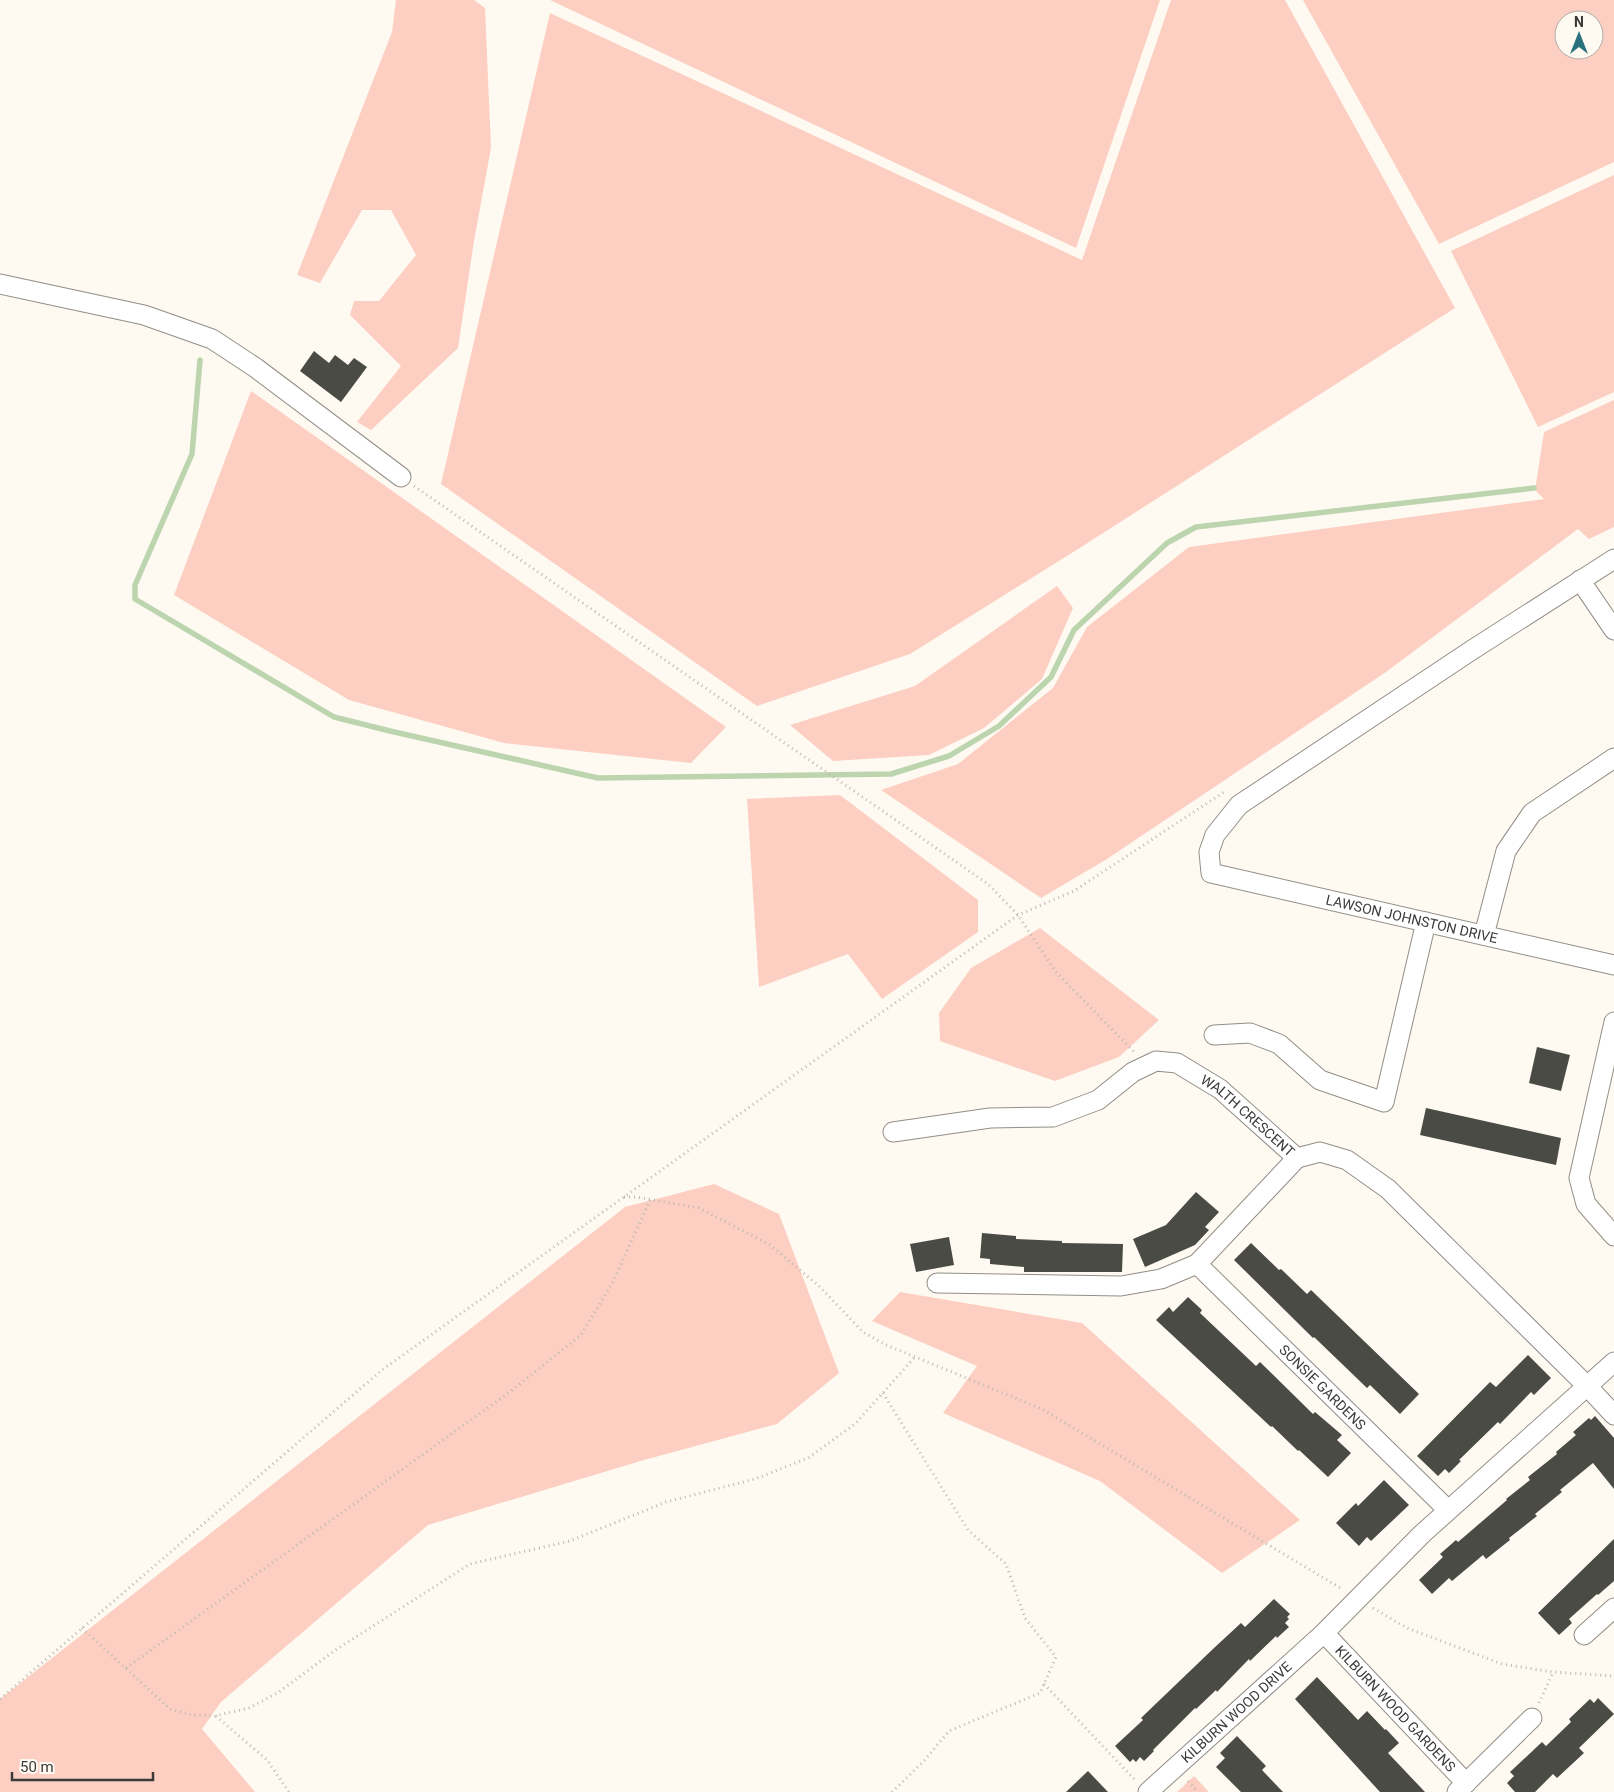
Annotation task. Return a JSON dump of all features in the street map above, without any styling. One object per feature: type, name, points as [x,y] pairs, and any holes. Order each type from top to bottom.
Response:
[{"type":"street","points":[[0,284],[144,315],[212,339],[256,368],[402,478]]},
{"type":"street","points":[[1614,559],[1580,580],[1614,630]]},
{"type":"street","name":"LAWSON JOHNSTON DRIVE","points":[[1580,580],[1239,805],[1216,835],[1209,852],[1211,873],[1614,966]]},
{"type":"street","points":[[1484,935],[1506,851],[1532,813],[1614,758]]},
{"type":"street","points":[[1214,1035],[1250,1033],[1278,1044],[1320,1080],[1384,1102],[1426,922]]},
{"type":"street","points":[[1614,1022],[1579,1178],[1586,1204],[1614,1236]]},
{"type":"street","name":"WALTH CRESCENT","points":[[893,1132],[990,1118],[1053,1117],[1098,1100],[1133,1072],[1156,1061],[1177,1062],[1220,1089],[1297,1158],[1320,1152],[1347,1160],[1388,1188],[1614,1415]]},
{"type":"street","points":[[937,1283],[1121,1286],[1161,1279],[1197,1264],[1297,1158]]},
{"type":"street","name":"SONSIE GARDENS","points":[[1197,1264],[1448,1510]]},
{"type":"street","name":"KILBURN WOOD DRIVE","points":[[1144,1789],[1324,1633],[1422,1534],[1614,1362]]},
{"type":"street","points":[[1584,1635],[1614,1608]]},
{"type":"street","name":"KILBURN WOOD GARDENS","points":[[1324,1633],[1461,1788],[1532,1718]]},
{"type":"path","points":[[402,478],[988,884],[1018,916],[1055,971],[1147,1065]]},
{"type":"path","points":[[0,1699],[382,1370],[1018,916],[1074,891],[1232,787]]},
{"type":"path","points":[[624,1197],[636,1197],[699,1208],[770,1245],[819,1286],[863,1332],[914,1358],[1042,1410],[1407,1628],[1502,1664],[1553,1672],[1614,1676]]},
{"type":"path","points":[[126,1668],[511,1391],[581,1335],[613,1282],[650,1200]]},
{"type":"path","points":[[82,1628],[170,1709],[192,1715],[215,1716],[249,1708],[279,1692],[334,1651],[470,1564],[570,1541],[666,1502],[755,1479],[808,1458],[855,1424],[914,1358]]},
{"type":"path","points":[[882,1394],[968,1530],[1006,1564],[1025,1618],[1056,1657],[1040,1693],[949,1731],[923,1762],[892,1792]]},
{"type":"path","points":[[1532,1718],[1553,1672]]},
{"type":"path","points":[[1044,1684],[1144,1789]]},
{"type":"path","points":[[215,1716],[267,1760],[289,1792]]},
{"type":"shaded area","points":[[396,0],[474,0],[485,8],[491,148],[474,241],[458,348],[371,430],[357,422],[401,366],[350,315],[354,301],[379,301],[416,255],[391,210],[362,210],[320,283],[297,275],[392,32]]},
{"type":"shaded area","points":[[550,0],[1160,0],[1076,248]]},
{"type":"shaded area","points":[[1171,0],[1285,0],[1455,308],[910,654],[757,706],[441,484],[550,13],[1082,260]]},
{"type":"shaded area","points":[[1303,0],[1614,0],[1614,162],[1439,244]]},
{"type":"shaded area","points":[[1614,175],[1614,392],[1538,427],[1451,251]]},
{"type":"shaded area","points":[[251,391],[726,727],[691,763],[504,743],[349,700],[174,595]]},
{"type":"shaded area","points":[[1614,400],[1614,527],[1589,539],[1578,529],[1386,672],[1107,859],[1041,898],[881,790],[958,764],[1053,688],[1087,627],[1189,547],[1544,499],[1535,490],[1544,432]]},
{"type":"shaded area","points":[[1057,586],[1073,608],[1042,679],[984,728],[929,755],[833,761],[790,725],[915,686]]},
{"type":"shaded area","points":[[840,795],[978,900],[978,932],[882,999],[848,954],[759,987],[747,799]]},
{"type":"shaded area","points":[[1040,928],[1159,1020],[1119,1057],[1055,1081],[940,1041],[939,1013],[971,968]]},
{"type":"shaded area","points":[[714,1184],[779,1214],[839,1373],[777,1424],[644,1460],[428,1525],[221,1702],[202,1729],[255,1792],[0,1792],[0,1699],[625,1207]]},
{"type":"shaded area","points":[[900,1292],[1082,1323],[1300,1520],[1222,1573],[1100,1481],[943,1413],[977,1366],[872,1321]]},
{"type":"shaded area","points":[[1194,1776],[1209,1792],[1177,1792]]},
{"type":"building","points":[[314,351],[329,363],[335,355],[348,365],[354,358],[367,367],[341,402],[300,371]]},
{"type":"building","points":[[1537,1047],[1570,1055],[1561,1091],[1529,1083]]},
{"type":"building","points":[[1426,1108],[1561,1138],[1556,1165],[1420,1135]]},
{"type":"building","points":[[1196,1192],[1219,1212],[1205,1227],[1209,1230],[1195,1245],[1145,1267],[1133,1239],[1166,1225]]},
{"type":"building","points":[[982,1233],[1016,1236],[1016,1239],[1062,1241],[1062,1243],[1123,1244],[1122,1272],[1024,1272],[1024,1267],[990,1264],[990,1259],[980,1258]]},
{"type":"building","points":[[949,1237],[954,1265],[916,1272],[910,1244]]},
{"type":"building","points":[[1251,1243],[1307,1294],[1311,1290],[1419,1394],[1400,1414],[1370,1385],[1367,1388],[1313,1338],[1234,1260]]},
{"type":"building","points":[[1188,1297],[1202,1310],[1200,1313],[1256,1366],[1260,1362],[1313,1414],[1315,1412],[1342,1435],[1337,1440],[1351,1453],[1328,1477],[1156,1320],[1169,1307],[1173,1312]]},
{"type":"building","points":[[1528,1355],[1551,1378],[1534,1395],[1531,1392],[1500,1424],[1498,1422],[1459,1460],[1461,1461],[1449,1473],[1445,1469],[1438,1476],[1417,1456],[1490,1382],[1496,1387]]},
{"type":"building","points":[[1595,1416],[1614,1438],[1614,1489],[1593,1463],[1560,1490],[1562,1492],[1535,1514],[1537,1516],[1509,1538],[1510,1540],[1486,1559],[1483,1555],[1452,1581],[1449,1578],[1432,1594],[1419,1580],[1443,1557],[1440,1554],[1456,1540],[1458,1542],[1530,1480],[1528,1477],[1557,1454],[1556,1452],[1576,1435],[1573,1432],[1589,1418],[1591,1420]]},
{"type":"building","points":[[1384,1480],[1409,1505],[1371,1541],[1367,1537],[1359,1546],[1336,1523],[1356,1503],[1358,1506]]},
{"type":"building","points":[[1614,1539],[1614,1581],[1569,1619],[1572,1623],[1559,1635],[1538,1613]]},
{"type":"building","points":[[1274,1599],[1290,1614],[1287,1617],[1289,1619],[1285,1623],[1289,1627],[1277,1638],[1276,1636],[1250,1661],[1249,1659],[1217,1692],[1216,1690],[1195,1708],[1144,1761],[1140,1757],[1136,1762],[1133,1759],[1130,1762],[1115,1746],[1143,1720],[1141,1718],[1241,1623],[1245,1627]]},
{"type":"building","points":[[1317,1677],[1358,1720],[1367,1711],[1386,1729],[1399,1743],[1388,1753],[1425,1792],[1380,1792],[1295,1699]]},
{"type":"building","points":[[1598,1698],[1614,1714],[1579,1748],[1584,1753],[1557,1778],[1553,1774],[1535,1792],[1515,1792],[1507,1783],[1514,1776],[1510,1772],[1542,1742],[1546,1746],[1571,1722],[1569,1719],[1590,1699],[1594,1703]]},
{"type":"building","points":[[1237,1736],[1266,1766],[1262,1770],[1283,1792],[1241,1792],[1216,1767],[1225,1758],[1220,1753]]},
{"type":"building","points":[[1088,1771],[1108,1792],[1066,1792]]},
{"type":"waterway","points":[[200,360],[192,454],[135,585],[135,599],[334,717],[598,778],[891,774],[949,756],[999,726],[1051,677],[1074,630],[1167,543],[1196,527],[1534,488]]}]
